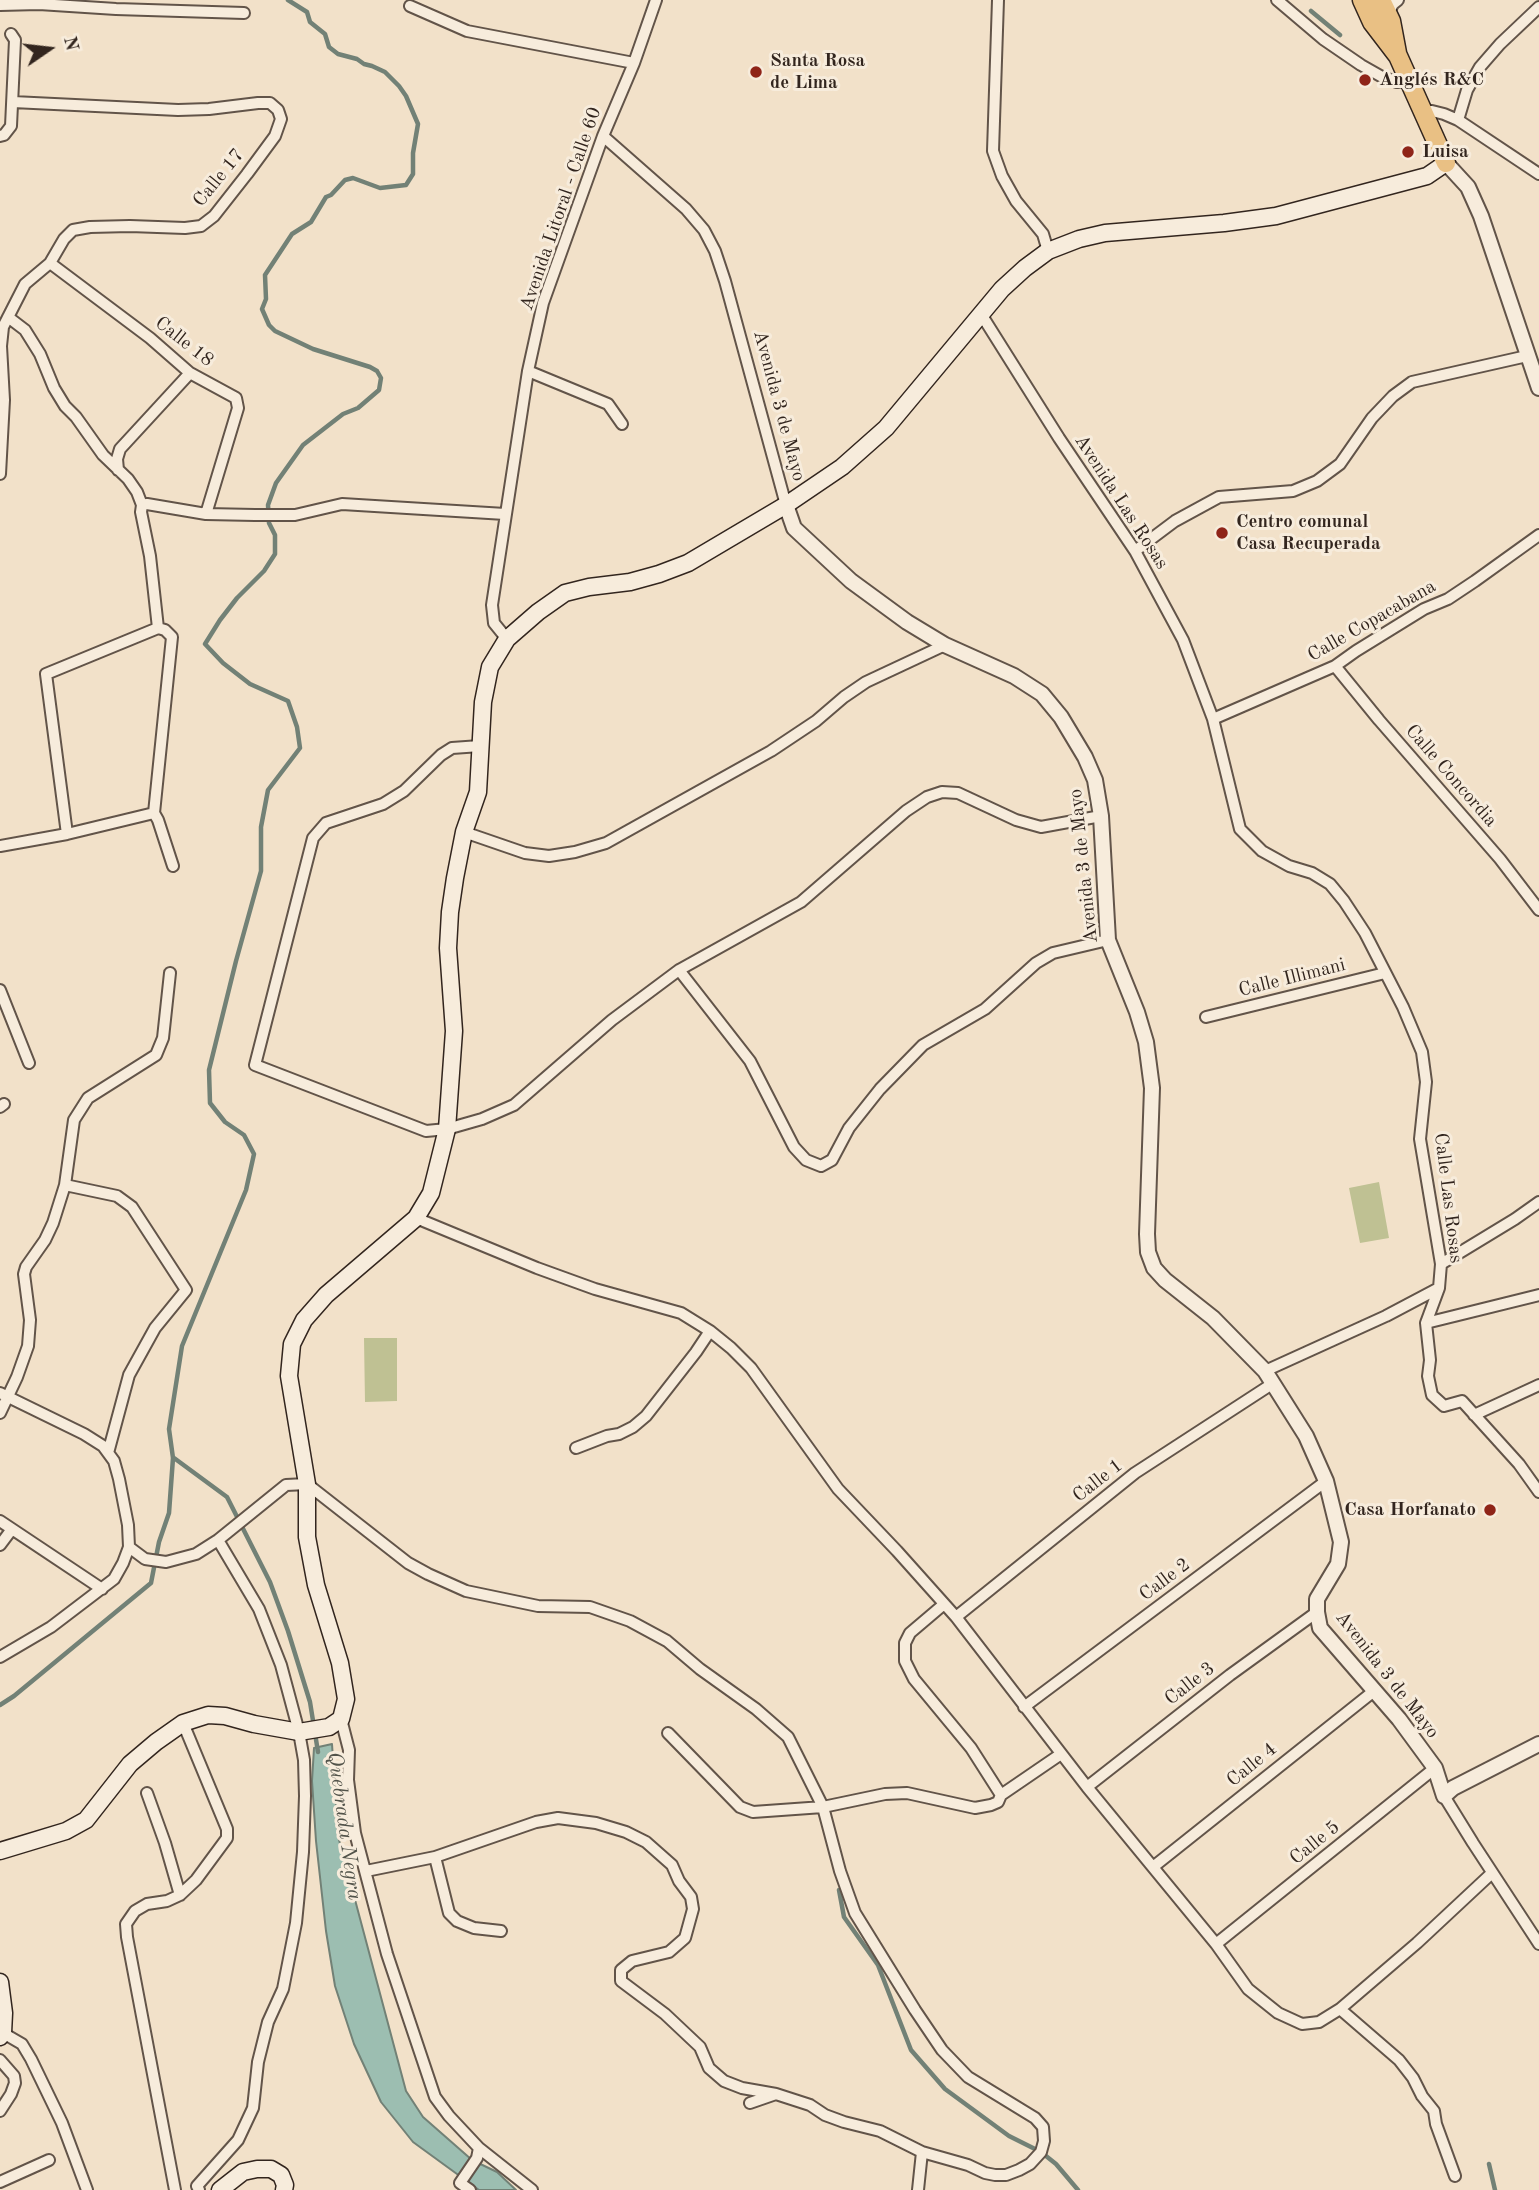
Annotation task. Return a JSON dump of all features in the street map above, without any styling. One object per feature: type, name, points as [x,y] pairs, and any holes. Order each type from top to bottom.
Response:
[{"type":"main road","points":[[0,1851],[66,1831],[86,1820],[130,1764],[183,1723],[208,1715],[225,1716],[254,1724],[304,1731],[335,1723],[346,1699],[340,1662],[316,1585],[307,1537],[307,1484],[289,1376],[292,1344],[304,1320],[326,1295],[416,1218],[430,1193],[447,1129],[454,1031],[449,948],[454,878],[464,832],[478,792],[483,702],[490,667],[507,639],[565,593],[630,582],[688,563],[786,505],[842,467],[886,428],[981,314],[1025,268],[1048,251],[1079,239],[1105,233],[1276,216],[1427,176],[1446,163],[1398,56],[1385,9],[1362,0]]},
{"type":"main road","points":[[0,1982],[4,2013],[1,2035]]},
{"type":"main road","points":[[220,2190],[243,2172],[257,2169],[271,2169],[281,2175],[284,2190]]},
{"type":"street","name":"Avenida Litoral - Calle 60","points":[[507,639],[494,623],[492,605],[528,372],[543,303],[603,136],[634,63],[656,0]]},
{"type":"street","points":[[998,0],[993,151],[1002,176],[1016,201],[1043,234],[1048,251]]},
{"type":"street","points":[[1278,0],[1324,39],[1361,65],[1384,78],[1397,82],[1409,80]]},
{"type":"street","points":[[0,5],[29,3],[244,13]]},
{"type":"street","points":[[410,6],[467,31],[634,63]]},
{"type":"street","points":[[1458,120],[1467,90],[1480,67],[1539,7]]},
{"type":"street","points":[[0,136],[5,135],[11,126],[15,40],[11,34]]},
{"type":"street","name":"Calle 17","points":[[0,474],[4,400],[1,346],[3,327],[25,284],[50,263],[64,239],[74,230],[201,226],[214,215],[247,174],[275,136],[281,119],[278,110],[270,103],[178,110],[13,102]]},
{"type":"street","points":[[1424,112],[1432,111],[1458,120],[1539,174]]},
{"type":"street","name":"Avenida 3 de Mayo","points":[[603,136],[686,209],[704,230],[715,251],[794,528],[843,574],[907,622],[945,645],[1014,676],[1042,694],[1085,757],[1095,780],[1101,816],[1108,940],[1146,1042],[1152,1088],[1147,1234],[1148,1252],[1154,1268],[1213,1318],[1265,1371],[1306,1436],[1326,1481],[1341,1542],[1338,1563],[1317,1599],[1320,1628],[1399,1719],[1435,1768],[1444,1796],[1539,1944]]},
{"type":"street","points":[[1446,163],[1468,187],[1481,216],[1532,359],[1539,388]]},
{"type":"street","name":"Calle 18","points":[[50,263],[150,338],[190,373],[232,395],[238,403],[206,514]]},
{"type":"street","name":"Avenida Las Rosas","points":[[981,314],[1059,438],[1135,551],[1183,640],[1213,719]]},
{"type":"street","points":[[8,317],[25,330],[65,406],[76,417],[103,456],[137,492],[142,505],[150,556],[158,628]]},
{"type":"street","points":[[1135,551],[1175,521],[1219,497],[1293,491],[1317,481],[1340,464],[1372,418],[1393,396],[1412,382],[1532,359]]},
{"type":"street","points":[[528,372],[608,404],[622,424]]},
{"type":"street","points":[[118,470],[120,449],[190,373]]},
{"type":"street","points":[[142,505],[206,514],[295,515],[342,504],[505,514]]},
{"type":"street","name":"Calle Copacabana","points":[[1213,719],[1335,666],[1356,650],[1424,609],[1448,599],[1539,535]]},
{"type":"street","points":[[67,834],[46,674],[158,628],[165,630],[172,637],[153,813],[158,820],[173,866]]},
{"type":"street","points":[[464,832],[525,853],[549,856],[606,843],[771,751],[816,721],[866,682],[945,645]]},
{"type":"street","name":"Calle Concordia","points":[[1335,666],[1500,859],[1539,910]]},
{"type":"street","name":"Calle Las Rosas","points":[[1213,719],[1240,829],[1262,850],[1289,866],[1312,873],[1330,884],[1365,933],[1404,1007],[1422,1052],[1426,1082],[1420,1139],[1441,1264],[1438,1288],[1426,1323],[1430,1360],[1428,1376],[1432,1395],[1444,1406],[1462,1401],[1520,1464],[1539,1492]]},
{"type":"street","points":[[480,746],[452,748],[441,755],[404,791],[383,804],[326,823],[313,838],[255,1065],[426,1132],[482,1119],[514,1105],[612,1020],[679,970],[802,902],[906,811],[927,797],[942,792],[958,793],[1016,820],[1041,827],[1101,816]]},
{"type":"street","points":[[0,846],[67,834],[153,813]]},
{"type":"street","points":[[679,970],[750,1061],[794,1147],[806,1160],[821,1166],[832,1160],[849,1128],[880,1089],[923,1045],[985,1009],[1036,963],[1053,953],[1108,940]]},
{"type":"street","points":[[0,1413],[4,1394],[27,1346],[30,1320],[24,1274],[53,1223],[65,1185],[74,1121],[88,1098],[156,1055],[163,1038],[170,973]]},
{"type":"street","name":"Calle Illimani","points":[[1206,1017],[1385,974]]},
{"type":"street","points":[[0,990],[30,1063]]},
{"type":"street","points":[[65,1185],[117,1196],[132,1207],[186,1290],[155,1328],[129,1375],[108,1453]]},
{"type":"street","points":[[1441,1264],[1539,1202]]},
{"type":"street","points":[[416,1218],[560,1277],[681,1313],[710,1331],[751,1368],[838,1489],[956,1618],[1087,1787],[1216,1944],[1248,1989],[1278,2013],[1301,2024],[1319,2022],[1340,2009],[1417,1944],[1492,1872]]},
{"type":"street","points":[[1265,1371],[1438,1288]]},
{"type":"street","points":[[1426,1323],[1539,1296]]},
{"type":"street","points":[[576,1448],[619,1434],[646,1416],[710,1331]]},
{"type":"street","name":"Calle 1","points":[[956,1618],[1135,1474],[1272,1384]]},
{"type":"street","points":[[1474,1415],[1539,1385]]},
{"type":"street","points":[[0,1657],[51,1627],[114,1579],[129,1547],[128,1525],[119,1479],[114,1461],[103,1446],[4,1394]]},
{"type":"street","name":"Calle 2","points":[[1024,1707],[1326,1481]]},
{"type":"street","points":[[129,1547],[145,1559],[166,1562],[196,1554],[218,1541],[286,1485],[307,1484],[408,1563],[466,1591],[538,1606],[590,1607],[630,1621],[667,1641],[788,1737],[823,1807],[840,1871],[855,1913],[935,2040],[968,2077],[1035,2118],[1043,2127],[1044,2141],[1041,2152],[1019,2171],[1006,2175],[985,2173],[968,2165],[922,2152],[880,2131],[825,2115],[810,2105],[724,2081],[709,2068],[700,2047],[665,2014],[621,1981],[621,1970],[632,1961],[669,1952],[685,1938],[693,1909],[691,1898],[672,1865],[646,1842],[626,1832],[596,1823],[558,1818],[536,1822],[435,1857],[366,1871]]},
{"type":"street","points":[[0,1521],[102,1589]]},
{"type":"street","points":[[0,1545],[12,1529]]},
{"type":"street","points":[[199,2190],[197,2186],[237,2140],[253,2108],[254,2085],[262,2043],[283,1989],[296,1923],[303,1852],[305,1784],[304,1731],[281,1665],[259,1609],[218,1541]]},
{"type":"street","points":[[943,1605],[910,1633],[905,1643],[905,1661],[914,1679],[971,1748],[1001,1795]]},
{"type":"street","name":"Calle 3","points":[[1087,1787],[1230,1675],[1317,1612]]},
{"type":"street","name":"Calle 4","points":[[1153,1867],[1374,1691]]},
{"type":"street","points":[[175,2190],[126,1924],[135,1911],[147,1904],[167,1901],[180,1895],[196,1880],[227,1838],[227,1829],[183,1723]]},
{"type":"street","points":[[335,1723],[349,1750],[348,1780],[355,1833],[387,1954],[436,2097],[478,2153],[532,2190]]},
{"type":"street","points":[[668,1733],[740,1807],[753,1812],[823,1807],[885,1794],[907,1793],[975,1808],[998,1802],[1001,1795],[1061,1754]]},
{"type":"street","points":[[1444,1796],[1453,1788],[1539,1744]]},
{"type":"street","name":"Calle 5","points":[[1216,1944],[1435,1768]]},
{"type":"street","points":[[147,1793],[180,1895]]},
{"type":"street","points":[[435,1857],[449,1913],[457,1921],[474,1928],[500,1931]]},
{"type":"street","points":[[1340,2009],[1399,2060],[1413,2078],[1434,2111],[1455,2176]]},
{"type":"street","points":[[1,2035],[22,2044],[31,2059],[62,2123],[87,2190]]},
{"type":"street","points":[[0,2060],[14,2076],[15,2083],[0,2111]]},
{"type":"street","points":[[750,2103],[776,2094]]},
{"type":"street","points":[[918,2190],[922,2152]]},
{"type":"street","points":[[465,2187],[478,2153]]},
{"type":"street","points":[[0,2182],[49,2160]]},
{"type":"green space","points":[[1379,1182],[1389,1238],[1360,1243],[1349,1188]]},
{"type":"green space","points":[[364,1338],[397,1338],[397,1401],[365,1402]]},
{"type":"shaded area","name":"Quebrada Negra","points":[[332,1744],[338,1836],[406,2091],[423,2117],[472,2160],[497,2172],[516,2190],[479,2190],[413,2142],[381,2102],[354,2044],[335,1986],[316,1841],[312,1781],[314,1748]]},
{"type":"waterway","points":[[0,1705],[151,1583],[159,1542],[169,1513],[173,1458],[169,1429],[182,1346],[246,1190],[254,1154],[244,1135],[225,1122],[210,1103],[209,1070],[261,871],[261,827],[268,790],[300,748],[297,727],[288,701],[250,684],[223,663],[205,644],[237,598],[264,571],[275,554],[275,535],[269,523],[268,505],[276,483],[303,445],[343,414],[358,408],[379,390],[381,378],[377,371],[370,367],[313,349],[275,331],[269,325],[262,309],[266,299],[265,275],[292,234],[311,222],[326,197],[345,180],[353,178],[380,188],[406,185],[413,174],[418,124],[406,96],[385,72],[357,59],[338,54],[329,47],[325,34],[310,22],[307,12],[288,0]]},
{"type":"waterway","points":[[1311,11],[1340,35]]},
{"type":"waterway","name":"Quebrada Negra","points":[[174,1458],[227,1497],[270,1582],[310,1702],[318,1752]]},
{"type":"waterway","points":[[839,1890],[844,1917],[878,1965],[911,2050],[945,2089],[1009,2136],[1041,2152],[1056,2164],[1078,2190]]},
{"type":"waterway","points":[[1489,2164],[1495,2190]]},
{"type":"place","name":"Santa Rosa de Lima","points":[[756,72]]},
{"type":"place","name":"Anglés R&C","points":[[1365,80]]},
{"type":"place","name":"Luisa","points":[[1408,152]]},
{"type":"place","name":"Centro comunal Casa Recuperada","points":[[1222,533]]},
{"type":"place","name":"Casa Horfanato","points":[[1490,1510]]}]
